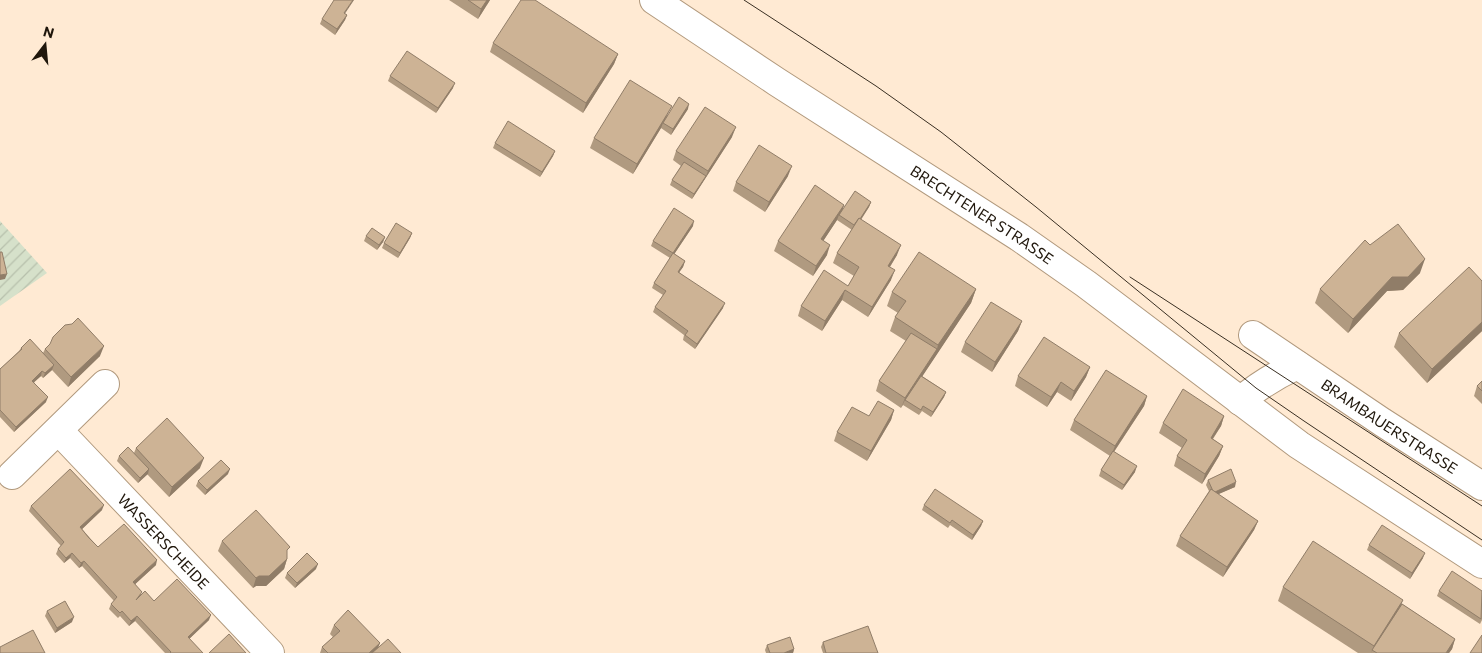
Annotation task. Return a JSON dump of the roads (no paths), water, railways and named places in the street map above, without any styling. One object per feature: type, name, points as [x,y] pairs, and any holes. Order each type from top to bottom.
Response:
[{"type":"main road","name":"BRECHTENER STRASSE","points":[[654,0],[777,82],[1018,237],[1086,284],[1299,445],[1482,564]]},
{"type":"main road","name":"BRAMBAUERSTRASSE","points":[[1253,335],[1482,486]]},
{"type":"main road","points":[[1240,401],[1278,374],[1297,365]]},
{"type":"main road","points":[[12,475],[105,384]]},
{"type":"main road","name":"WASSERSCHEIDE","points":[[59,430],[270,653]]},
{"type":"tram line","points":[[744,0],[876,86],[941,132],[1036,207],[1256,388],[1482,540]]},
{"type":"tram line","points":[[1130,277],[1482,506]]}]
